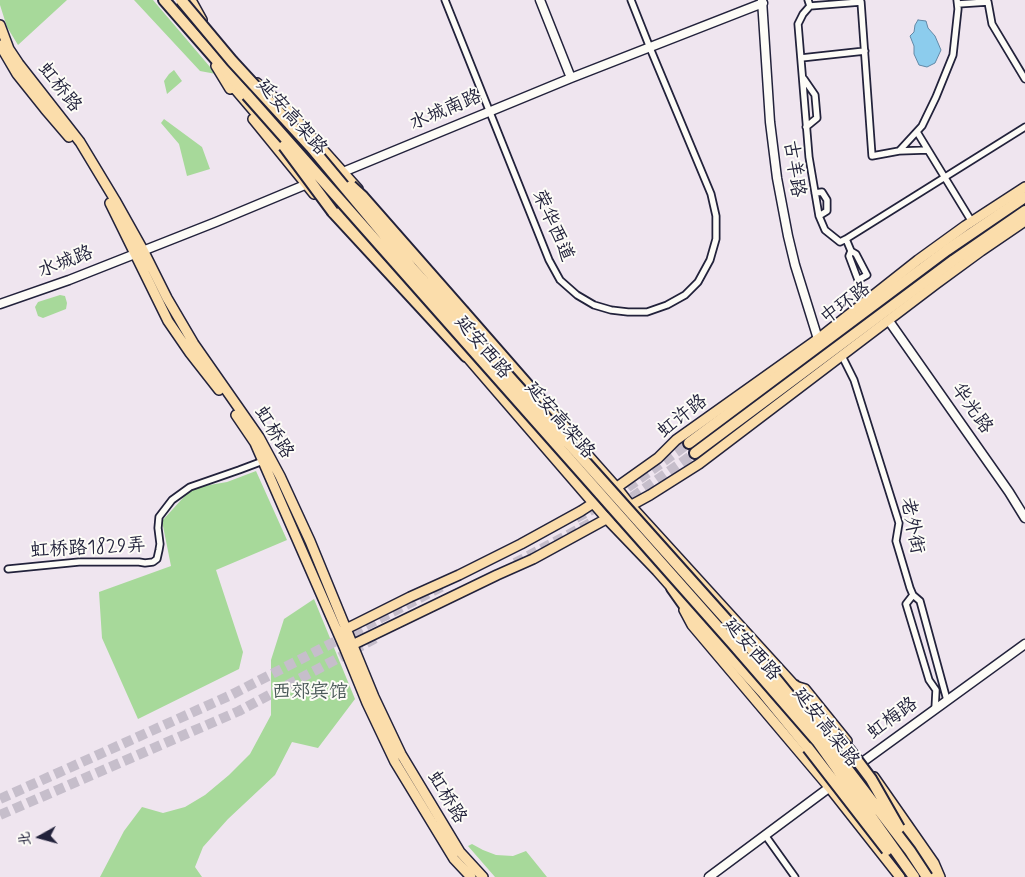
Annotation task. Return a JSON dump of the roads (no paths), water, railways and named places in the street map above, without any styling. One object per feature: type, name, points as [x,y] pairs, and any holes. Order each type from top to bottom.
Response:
[{"type":"highway","name":"延安高架路","points":[[163,0],[818,742],[912,877]]},
{"type":"highway","name":"延安高架路","points":[[182,0],[232,60],[312,147],[411,267],[740,635],[824,736],[910,851],[927,877]]},
{"type":"highway","points":[[247,95],[333,212],[466,356]]},
{"type":"highway","points":[[312,147],[363,197],[575,439]]},
{"type":"highway","name":"中环路","points":[[690,443],[947,250],[1025,197]]},
{"type":"highway","name":"中环路","points":[[695,453],[954,260],[1025,211]]},
{"type":"highway","points":[[672,588],[689,612],[764,694],[896,862],[912,877]]},
{"type":"highway","points":[[795,686],[871,779],[896,822],[910,851]]},
{"type":"main road","name":"延安西路","points":[[163,0],[310,183],[437,319],[466,356],[607,519],[685,600],[842,778],[912,877]]},
{"type":"main road","name":"延安西路","points":[[182,0],[332,174],[548,416],[575,439],[631,506],[795,686],[811,717],[867,782],[934,877]]},
{"type":"main road","name":"延安西路","points":[[191,0],[204,25]]},
{"type":"main road","name":"虹桥路","points":[[0,25],[9,49],[80,142],[115,200],[168,320],[190,353],[225,397],[255,443],[349,647],[401,754],[460,852],[483,877]]},
{"type":"main road","name":"虹桥路","points":[[0,45],[23,81],[70,138],[111,203],[194,344],[259,437],[280,476],[310,542],[342,631]]},
{"type":"main road","points":[[238,66],[284,106],[555,410],[575,439]]},
{"type":"main road","name":"虹许路","points":[[342,631],[498,556],[551,528],[617,488],[658,458],[676,440],[818,339],[918,260],[1025,187]]},
{"type":"main road","points":[[349,647],[533,559],[631,506],[699,464],[958,268],[1025,222]]},
{"type":"main road","points":[[672,588],[692,624],[829,787],[900,877]]},
{"type":"main road","name":"虹桥路","points":[[349,647],[367,703],[396,762],[454,859],[470,877]]},
{"type":"main road","points":[[795,686],[805,689],[864,761],[934,863],[940,877]]},
{"type":"main road","points":[[855,767],[856,752]]},
{"type":"street","name":"荣华西道","points":[[445,0],[549,260],[560,280],[576,295],[594,305],[611,310],[647,312],[667,305],[685,295],[698,282],[710,260],[714,246],[716,216],[711,194],[631,0]]},
{"type":"street","points":[[540,0],[571,78]]},
{"type":"street","name":"水城南路","points":[[139,252],[332,174],[343,172],[489,111],[764,1]]},
{"type":"street","name":"古羊路","points":[[764,1],[770,122],[777,178],[795,265],[818,339]]},
{"type":"street","points":[[928,150],[899,151],[872,156],[861,1],[809,3],[798,24],[809,157],[819,216],[825,230],[840,242],[1025,127]]},
{"type":"street","points":[[899,151],[922,126],[953,56],[958,2],[988,2],[992,24],[1025,79]]},
{"type":"street","points":[[801,58],[865,51]]},
{"type":"street","points":[[803,78],[815,95],[816,103],[816,118],[806,127]]},
{"type":"street","points":[[804,104],[816,103]]},
{"type":"street","points":[[917,132],[972,222]]},
{"type":"street","points":[[815,193],[822,192],[827,200],[826,211],[819,216]]},
{"type":"street","points":[[817,203],[827,200]]},
{"type":"street","points":[[846,239],[850,251],[848,256],[858,280],[867,275],[856,254],[850,251]]},
{"type":"street","name":"水城路","points":[[0,304],[69,280],[139,252]]},
{"type":"street","name":"华光路","points":[[889,321],[1010,492],[1025,518]]},
{"type":"street","name":"老外街","points":[[842,356],[854,380],[899,523],[896,541],[913,595],[920,601],[947,700]]},
{"type":"street","name":"虹桥路1829弄","points":[[8,569],[78,562],[153,562],[157,559],[160,544],[159,517],[172,500],[190,487],[263,461]]},
{"type":"street","points":[[913,595],[906,604],[929,680],[936,690],[935,709]]},
{"type":"street","name":"虹梅路","points":[[709,877],[855,767],[1025,644]]},
{"type":"street","points":[[765,836],[795,877]]},
{"type":"water","points":[[918,20],[926,21],[941,50],[935,63],[927,67],[919,65],[914,54],[914,46],[910,36],[914,32]]},
{"type":"tunnel","points":[[576,518],[609,501],[689,443]]},
{"type":"tunnel","points":[[620,506],[695,453]]},
{"type":"tunnel","points":[[515,563],[594,521]]},
{"type":"tunnel","points":[[0,799],[231,695],[443,586]]},
{"type":"tunnel","points":[[0,815],[239,711],[376,638]]},
{"type":"park label","name":"西郊宾馆","points":[[310,693]]}]
